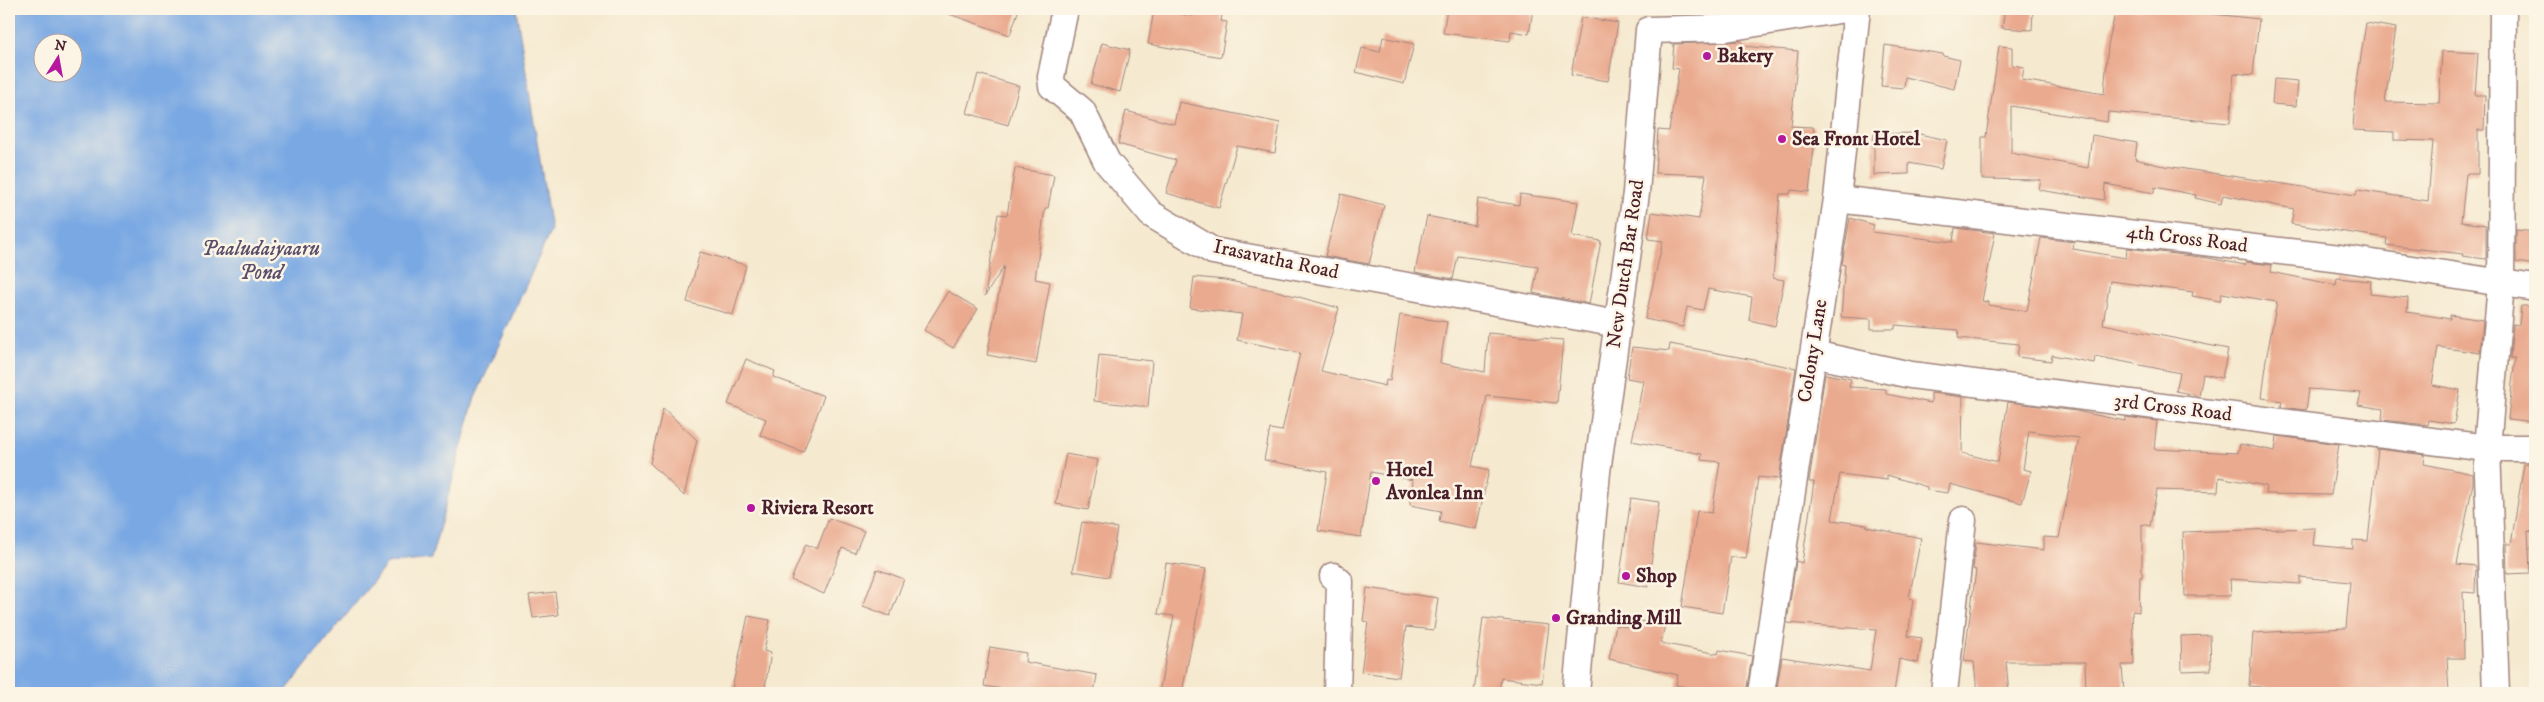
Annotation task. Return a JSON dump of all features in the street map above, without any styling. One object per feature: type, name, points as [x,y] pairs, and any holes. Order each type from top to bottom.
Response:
[{"type":"street","name":"Irasavatha Road","points":[[1065,9],[1051,76],[1052,86],[1082,111],[1107,162],[1151,214],[1213,251],[1618,324]]},
{"type":"street","name":"New Dutch Bar Road","points":[[1576,693],[1597,472],[1636,193],[1649,30],[1726,28],[1845,9]]},
{"type":"street","name":"Colony Lane","points":[[1761,693],[1837,199],[1857,9]]},
{"type":"street","points":[[2496,693],[2487,448],[2501,284],[2503,9]]},
{"type":"street","name":"4th Cross Road","points":[[1837,199],[2340,258],[2535,288]]},
{"type":"street","name":"3rd Cross Road","points":[[1813,354],[1911,375],[2487,448],[2535,448]]},
{"type":"street","points":[[1944,693],[1963,520]]},
{"type":"street","points":[[1333,576],[1340,582],[1337,693]]},
{"type":"water","name":"Paaludaiyaaru Pond","points":[[9,9],[516,9],[551,230],[474,400],[431,559],[387,564],[284,693],[9,693]]},
{"type":"building","points":[[943,9],[1019,9],[1010,35],[943,12]]},
{"type":"building","points":[[1194,9],[1222,14],[1221,21],[1227,22],[1221,57],[1148,44],[1154,10],[1193,16]]},
{"type":"building","points":[[1447,9],[1533,9],[1529,34],[1511,31],[1510,41],[1443,33]]},
{"type":"building","points":[[2005,9],[2033,9],[2032,30],[2002,28]]},
{"type":"building","points":[[2116,9],[2195,9],[2195,12],[2259,19],[2253,75],[2234,73],[2230,123],[2108,112],[2107,122],[2011,106],[2011,153],[2088,168],[2092,135],[2137,143],[2135,159],[2159,165],[2356,195],[2357,190],[2428,201],[2433,141],[2394,140],[2394,132],[2353,130],[2355,95],[2366,23],[2396,28],[2385,102],[2439,103],[2442,51],[2478,53],[2475,95],[2485,95],[2484,130],[2478,130],[2478,174],[2466,174],[2461,222],[2486,225],[2486,259],[2462,256],[2463,254],[2386,245],[2387,238],[2291,224],[2294,209],[2223,195],[2221,204],[2195,198],[2196,195],[2155,187],[2154,193],[2105,184],[2104,200],[2039,190],[2041,180],[1982,179],[1982,137],[1986,137],[1999,46],[2012,47],[2012,65],[2024,67],[2022,80],[2104,94],[2108,45]]},
{"type":"building","points":[[1581,17],[1618,23],[1608,81],[1571,75]]},
{"type":"building","points":[[1383,37],[1414,44],[1404,84],[1356,72],[1362,48],[1380,52]]},
{"type":"building","points":[[1742,41],[1742,46],[1798,51],[1791,126],[1813,127],[1815,138],[1809,192],[1791,190],[1790,194],[1780,194],[1773,278],[1784,280],[1775,326],[1749,320],[1752,297],[1708,289],[1703,310],[1687,307],[1683,327],[1645,319],[1663,241],[1648,239],[1652,212],[1699,219],[1706,175],[1655,173],[1658,130],[1669,131],[1679,69],[1672,68],[1674,44]]},
{"type":"building","points":[[1102,43],[1130,50],[1120,92],[1091,84]]},
{"type":"building","points":[[1885,45],[1943,54],[1943,56],[1960,60],[1954,89],[1905,77],[1904,88],[1881,86]]},
{"type":"building","points":[[978,74],[1019,86],[1008,125],[967,113]]},
{"type":"building","points":[[2274,79],[2298,81],[2296,106],[2272,104]]},
{"type":"building","points":[[1179,102],[1280,123],[1275,153],[1237,146],[1219,208],[1166,193],[1176,160],[1118,144],[1126,111],[1174,124]]},
{"type":"building","points":[[1915,133],[1947,140],[1941,169],[1909,163],[1909,174],[1874,175],[1874,134]]},
{"type":"building","points":[[1015,168],[1054,175],[1048,208],[1045,208],[1035,279],[1050,282],[1036,364],[987,355],[1004,266],[985,296],[998,214],[1007,215]]},
{"type":"building","points":[[1341,194],[1384,205],[1369,264],[1325,256]]},
{"type":"building","points":[[1520,194],[1578,202],[1572,236],[1601,241],[1589,304],[1533,293],[1538,267],[1458,256],[1453,279],[1415,272],[1427,216],[1475,226],[1478,199],[1519,205]]},
{"type":"building","points":[[1850,218],[1874,225],[1872,232],[1953,242],[1955,228],[1995,233],[1982,301],[1988,302],[1988,305],[2027,311],[2041,238],[2074,242],[2073,249],[2126,258],[2127,248],[2208,258],[2245,265],[2246,262],[2272,265],[2271,272],[2336,285],[2337,278],[2371,281],[2370,294],[2408,298],[2407,312],[2450,319],[2450,315],[2483,320],[2480,353],[2438,347],[2432,385],[2460,390],[2454,424],[2429,420],[2428,425],[2382,420],[2383,409],[2358,405],[2361,393],[2309,389],[2306,410],[2281,407],[2282,401],[2262,398],[2265,365],[2277,302],[2222,293],[2220,301],[2192,296],[2193,292],[2110,281],[2103,324],[2228,349],[2222,378],[2203,374],[2199,396],[2176,391],[2180,373],[2095,356],[2094,363],[2052,355],[2051,361],[2017,357],[2019,344],[1958,338],[1959,330],[1895,325],[1895,329],[1871,329],[1871,319],[1841,317],[1845,265],[1842,264]]},
{"type":"building","points":[[2516,230],[2535,232],[2535,265],[2516,262]]},
{"type":"building","points":[[700,252],[746,265],[733,315],[687,302]]},
{"type":"building","points":[[1194,277],[1225,280],[1277,291],[1339,308],[1321,371],[1385,386],[1386,380],[1390,381],[1400,315],[1447,322],[1440,363],[1485,372],[1488,333],[1563,340],[1557,403],[1487,396],[1472,466],[1489,470],[1476,529],[1439,521],[1441,511],[1410,505],[1413,480],[1371,472],[1361,537],[1318,531],[1327,472],[1264,460],[1270,429],[1282,431],[1300,353],[1237,340],[1242,314],[1190,308]]},
{"type":"building","points":[[948,291],[978,309],[953,348],[924,330]]},
{"type":"building","points":[[2521,306],[2535,306],[2535,422],[2508,419],[2515,358],[2510,358],[2513,324],[2519,325]]},
{"type":"building","points":[[1670,344],[1796,368],[1779,479],[1758,477],[1746,559],[1731,557],[1722,613],[1682,607],[1697,511],[1712,513],[1720,462],[1701,460],[1702,454],[1632,441],[1643,381],[1627,378],[1632,347],[1669,351]]},
{"type":"building","points":[[1099,355],[1152,361],[1148,407],[1094,401]]},
{"type":"building","points":[[746,359],[775,371],[773,377],[824,396],[803,452],[760,435],[766,419],[728,404]]},
{"type":"building","points":[[1825,374],[1851,379],[1849,387],[1886,389],[1886,394],[1931,403],[1931,393],[1963,397],[1962,453],[1998,462],[2008,402],[2076,411],[2125,421],[2126,417],[2157,421],[2154,449],[2238,453],[2240,444],[2275,451],[2277,436],[2339,444],[2331,495],[2265,494],[2266,486],[2219,477],[2218,492],[2157,490],[2150,526],[2142,524],[2142,577],[2140,577],[2139,612],[2132,611],[2134,665],[2122,665],[2124,693],[2086,693],[2085,662],[2006,662],[2009,693],[1977,693],[1974,662],[1964,661],[1976,570],[1973,569],[1976,542],[2044,550],[2044,537],[2059,538],[2079,438],[2029,431],[2023,469],[2031,471],[2022,503],[1950,484],[1948,493],[1927,490],[1927,487],[1887,475],[1887,480],[1840,474],[1832,520],[1867,525],[1867,527],[1921,538],[1909,598],[1913,599],[1908,636],[1922,638],[1918,663],[1899,659],[1894,693],[1776,693],[1782,657],[1870,671],[1876,630],[1787,623],[1796,561],[1802,563],[1814,482],[1809,482]]},
{"type":"building","points":[[663,408],[697,440],[684,496],[650,463]]},
{"type":"building","points":[[2378,449],[2425,455],[2424,464],[2473,474],[2473,483],[2457,564],[2476,566],[2475,593],[2463,592],[2464,658],[2447,658],[2449,693],[2295,693],[2295,690],[2249,686],[2253,633],[2346,628],[2350,582],[2300,577],[2300,584],[2230,579],[2231,596],[2185,596],[2183,532],[2315,528],[2313,545],[2353,549],[2353,540],[2368,541]]},
{"type":"building","points":[[1066,454],[1098,460],[1088,510],[1056,504]]},
{"type":"building","points":[[2524,464],[2535,465],[2535,532],[2528,531],[2530,573],[2507,574],[2506,544],[2511,544]]},
{"type":"building","points":[[1631,498],[1659,502],[1648,587],[1619,582]]},
{"type":"building","points":[[829,518],[864,531],[855,553],[842,548],[824,594],[791,580],[806,544],[817,549]]},
{"type":"building","points":[[1082,522],[1117,528],[1109,577],[1073,571]]},
{"type":"building","points":[[1166,563],[1206,569],[1182,693],[1159,693],[1174,616],[1158,614]]},
{"type":"building","points":[[877,569],[904,579],[890,616],[863,606]]},
{"type":"building","points":[[1367,588],[1438,598],[1434,630],[1406,627],[1399,677],[1361,672],[1368,622],[1363,621]]},
{"type":"building","points":[[555,592],[558,615],[533,618],[529,595]]},
{"type":"building","points":[[748,616],[770,620],[764,651],[771,653],[764,693],[731,693]]},
{"type":"building","points":[[1483,618],[1549,625],[1542,683],[1501,678],[1499,693],[1474,693]]},
{"type":"building","points":[[1633,620],[1665,625],[1661,643],[1718,654],[1719,650],[1752,656],[1746,693],[1717,693],[1676,685],[1678,675],[1609,659],[1616,625],[1632,628]]},
{"type":"building","points":[[2210,635],[2211,670],[2182,671],[2181,636]]},
{"type":"building","points":[[990,647],[1026,653],[1025,662],[1097,675],[1094,693],[1027,693],[984,686]]},
{"type":"place","name":"Bakery","points":[[1707,56]]},
{"type":"place","name":"Sea Front Hotel","points":[[1782,139]]},
{"type":"place","name":"Hotel Avonlea Inn","points":[[1376,481]]},
{"type":"place","name":"Riviera Resort","points":[[751,508]]},
{"type":"place","name":"Shop","points":[[1626,576]]},
{"type":"place","name":"Granding Mill","points":[[1556,618]]}]
